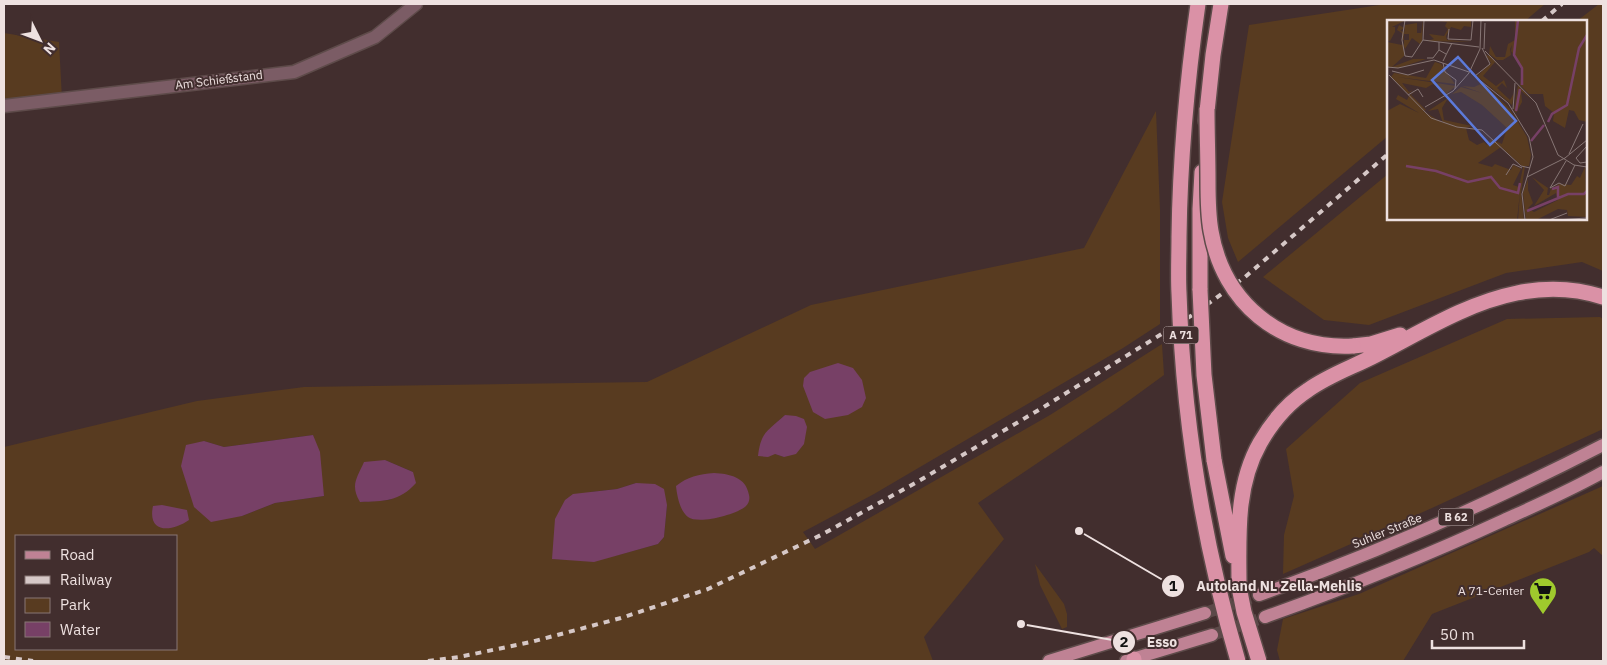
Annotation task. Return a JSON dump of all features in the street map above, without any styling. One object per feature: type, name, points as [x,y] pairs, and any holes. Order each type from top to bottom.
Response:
[{"type":"highway","name":"A 71","points":[[1198,4],[1191,49],[1180,208],[1179,292],[1184,377],[1195,468],[1208,545],[1238,661]]},
{"type":"highway","name":"A 71","points":[[1221,4],[1207,109],[1200,209],[1200,290],[1204,375],[1214,460],[1226,524],[1244,612],[1259,661]]},
{"type":"highway","points":[[1207,109],[1209,207],[1211,230],[1216,252],[1228,280],[1242,301],[1279,331],[1312,343],[1340,347],[1352,346],[1371,344],[1393,338],[1439,322],[1502,296],[1534,290],[1563,289],[1603,297]]},
{"type":"highway","points":[[1239,587],[1240,501],[1246,477],[1260,443],[1277,418],[1307,390],[1322,381],[1439,322]]},
{"type":"main road","name":"Suhler Straße","points":[[1259,595],[1305,579],[1442,523],[1543,476],[1603,445]]},
{"type":"main road","name":"B 62","points":[[1265,617],[1344,589],[1408,563],[1545,501],[1603,472]]},
{"type":"main road","points":[[1049,661],[1205,613]]},
{"type":"main road","points":[[1127,637],[1132,660],[1212,635]]},
{"type":"street","name":"Am Schießstand","points":[[4,106],[294,72],[375,36],[416,4]]},
{"type":"green space","points":[[1386,4],[1545,4],[1526,20],[1387,20],[1387,137],[1238,262],[1228,238],[1222,202],[1249,25]]},
{"type":"green space","points":[[1599,4],[1603,4],[1603,271],[1582,262],[1506,273],[1369,325],[1324,320],[1263,277],[1387,175],[1387,220],[1587,220],[1587,20],[1578,20]]},
{"type":"green space","points":[[4,33],[59,42],[62,99],[4,106]]},
{"type":"green space","points":[[1156,111],[1160,210],[1160,324],[1123,348],[874,494],[803,532],[815,549],[1050,415],[1162,344],[1164,375],[1116,410],[978,503],[1004,539],[924,637],[933,661],[4,661],[4,447],[197,401],[304,387],[647,382],[811,305],[1084,248]],"holes":[[[785,415],[784,457],[775,454],[775,424]],[[313,435],[324,496],[275,503],[242,516],[204,441],[224,447]],[[385,460],[413,472],[390,500],[360,502]],[[636,483],[667,505],[664,537],[658,544],[618,555],[574,560],[553,559],[590,492],[617,489]]]},
{"type":"green space","points":[[1600,317],[1603,319],[1603,429],[1283,574],[1284,535],[1294,496],[1286,449],[1360,383],[1507,319]]},
{"type":"green space","points":[[1603,486],[1603,556],[1594,548],[1589,552],[1432,614],[1403,661],[1280,661],[1277,650],[1283,619],[1359,594]]},
{"type":"green space","points":[[1035,564],[1064,604],[1067,614],[1067,627],[1062,629],[1040,585]]},
{"type":"water","points":[[838,363],[853,368],[862,380],[866,398],[862,407],[848,415],[825,419],[813,412],[803,386],[804,378],[810,372]]},
{"type":"water","points":[[785,415],[804,419],[807,427],[804,444],[796,454],[784,457],[775,454],[768,457],[758,456],[763,436]]},
{"type":"water","points":[[313,435],[320,452],[324,496],[275,503],[242,516],[211,522],[194,507],[181,466],[186,445],[204,441],[224,447]]},
{"type":"water","points":[[385,460],[413,472],[416,483],[397,497],[384,501],[360,502],[355,486],[364,462]]},
{"type":"water","points":[[714,473],[726,474],[741,480],[747,489],[748,504],[735,512],[709,519],[701,520],[688,517],[681,507],[676,486],[694,476]]},
{"type":"water","points":[[636,483],[655,484],[664,489],[667,505],[664,537],[658,544],[594,562],[552,559],[555,519],[565,500],[573,494],[617,489]]},
{"type":"water","points":[[162,505],[187,510],[189,520],[175,527],[162,528],[157,526],[152,515],[153,506]]},
{"type":"tunnel","points":[[1205,613],[1259,595]]},
{"type":"tunnel","points":[[1212,635],[1265,617]]},
{"type":"railway","points":[[1543,20],[1562,4]]},
{"type":"railway","points":[[428,661],[459,657],[531,642],[621,618],[708,589],[821,535],[917,482],[1042,408],[1194,314],[1245,277],[1387,155]]},
{"type":"railway","points":[[4,657],[33,661]]},
{"type":"place","name":"Autoland NL Zella-Mehlis","points":[[1079,531]]},
{"type":"place","name":"A 71-Center","points":[[1543,615]]},
{"type":"place","name":"Esso","points":[[1021,624]]}]
